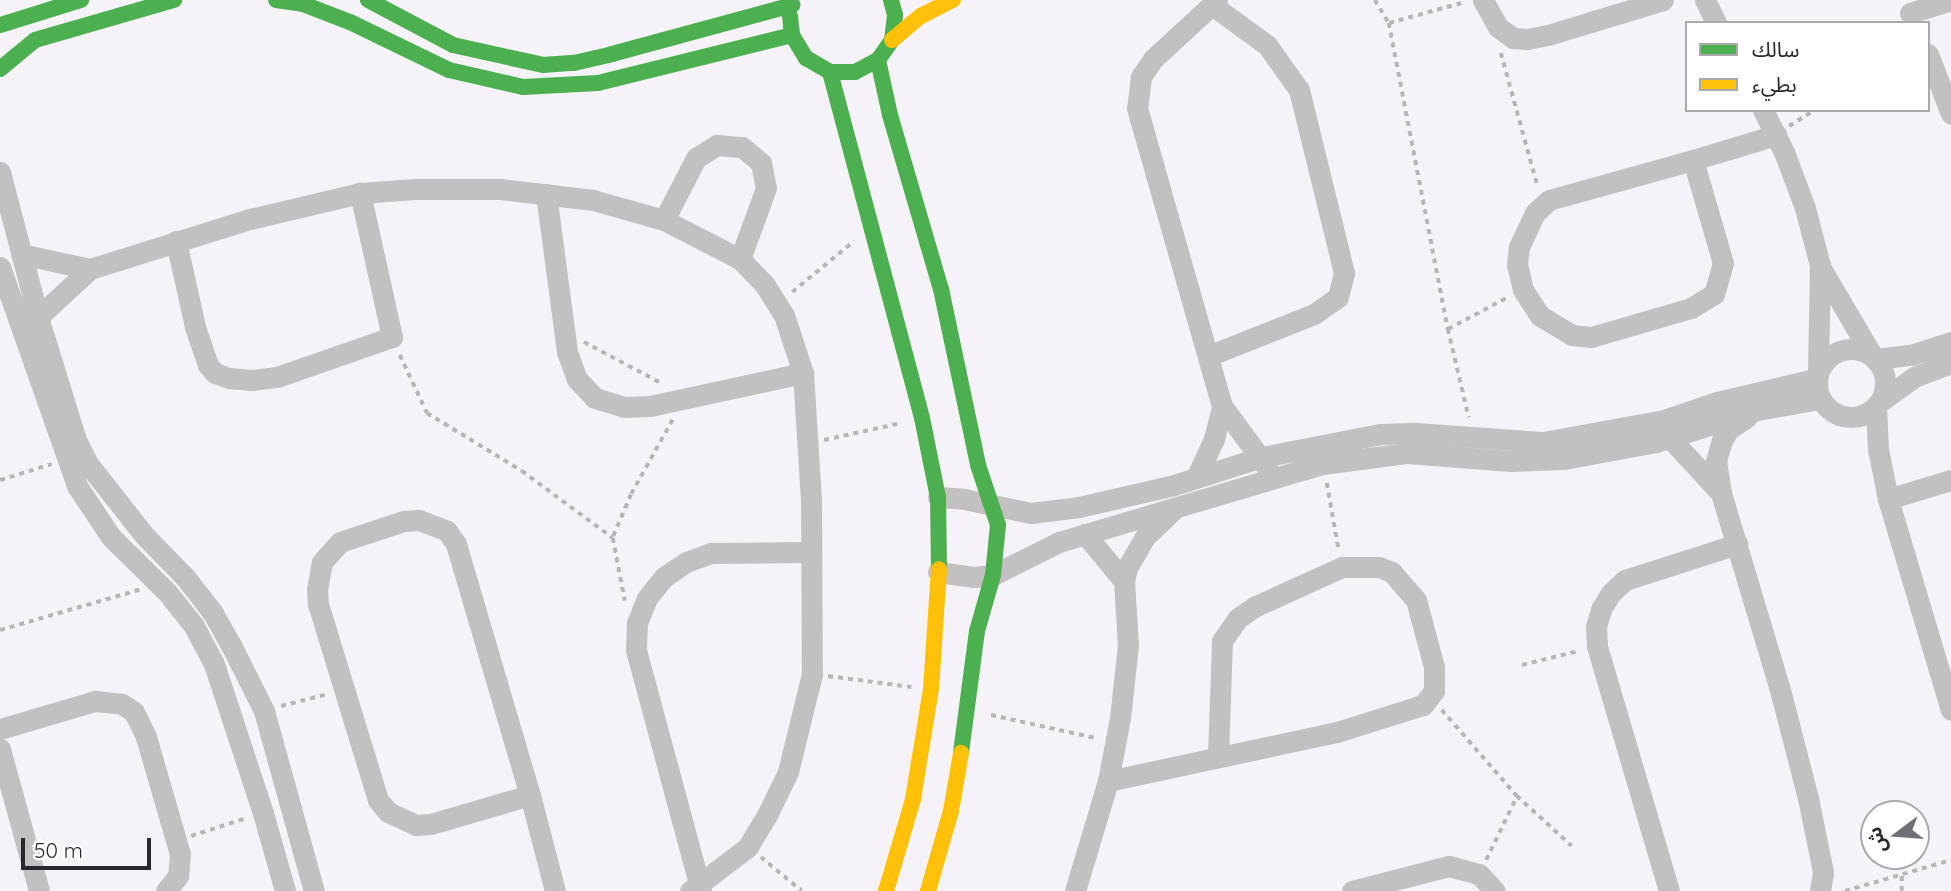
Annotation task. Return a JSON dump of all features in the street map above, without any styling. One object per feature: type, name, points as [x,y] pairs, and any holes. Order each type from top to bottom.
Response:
[{"type":"street","points":[[0,25],[81,0]]},
{"type":"street","points":[[0,67],[35,40],[174,0]]},
{"type":"street","points":[[276,0],[303,4],[349,22],[449,70],[523,87],[598,83],[792,35]]},
{"type":"street","points":[[368,0],[453,45],[543,65],[574,63],[612,54],[793,2],[792,35],[806,58],[830,72],[855,72],[878,60],[892,40],[921,16],[953,0]]},
{"type":"street","points":[[891,0],[895,15],[892,40]]},
{"type":"street","points":[[1483,0],[1498,27],[1513,38],[1527,38],[1548,35],[1663,0]]},
{"type":"street","points":[[1705,0],[1715,21]]},
{"type":"street","points":[[1909,12],[1951,0]]},
{"type":"street","points":[[1208,356],[1314,314],[1338,297],[1344,273],[1299,90],[1267,45],[1214,2],[1153,59],[1141,77],[1137,108],[1222,406],[1245,440],[1262,457],[1273,480]]},
{"type":"street","points":[[1930,59],[1951,114]]},
{"type":"street","points":[[878,60],[890,114],[941,289],[978,465],[993,506],[998,534],[993,575],[977,631],[969,710],[951,811],[929,891]]},
{"type":"street","points":[[830,72],[922,418],[938,497],[938,572],[931,690],[913,799],[886,891]]},
{"type":"street","points":[[1764,112],[1805,208],[1820,265],[1884,375],[1878,404],[1878,449],[1888,499],[1951,710]]},
{"type":"street","points":[[1693,160],[1723,263],[1714,294],[1691,308],[1591,337],[1572,335],[1540,316],[1523,290],[1517,265],[1525,229],[1549,201],[1776,135]]},
{"type":"street","points":[[664,220],[696,159],[717,145],[742,147],[761,163],[766,188],[740,259]]},
{"type":"street","points":[[0,172],[12,244],[76,440],[89,465],[144,535],[214,612],[264,711],[314,891]]},
{"type":"street","points":[[38,317],[90,269],[250,219],[360,193],[415,189],[546,194],[593,200],[664,220],[740,259],[765,285],[784,315],[803,373],[808,444],[811,552],[812,674],[788,772],[748,847],[696,889],[636,650],[637,623],[647,598],[664,577],[686,562],[711,554],[811,552]]},
{"type":"street","points":[[176,241],[195,327],[208,365],[215,373],[252,380],[276,377],[392,337],[360,193]]},
{"type":"street","points":[[546,194],[563,331],[577,379],[595,398],[609,404],[638,407],[803,373]]},
{"type":"street","points":[[12,244],[90,269]]},
{"type":"street","points":[[1820,265],[1817,384],[1837,415],[1854,418],[1914,377],[1951,363]]},
{"type":"street","points":[[0,268],[65,460],[83,496],[111,537],[159,584],[194,626],[214,664],[263,813],[285,891]]},
{"type":"street","points":[[1820,891],[1823,872],[1808,798],[1721,493],[1716,461],[1729,429],[1758,410],[1817,384],[1829,356],[1846,349],[1856,349],[1875,358],[1911,355],[1951,341]]},
{"type":"street","points":[[938,497],[964,499],[1031,513],[1053,511],[1174,485],[1262,457],[1380,434],[1543,442],[1667,429],[1717,402],[1817,384]]},
{"type":"street","points":[[1196,478],[1214,439],[1222,406]]},
{"type":"street","points":[[938,572],[974,577],[993,575],[1059,542],[1323,464],[1407,453],[1511,461],[1564,459],[1667,429],[1758,410]]},
{"type":"street","points":[[1854,418],[1878,449]]},
{"type":"street","points":[[1667,429],[1721,493]]},
{"type":"street","points":[[1888,499],[1951,480]]},
{"type":"street","points":[[1174,485],[1176,507]]},
{"type":"street","points":[[1074,891],[1108,781],[1116,743],[1128,645],[1124,581],[1127,568],[1145,537],[1176,507]]},
{"type":"street","points":[[1053,511],[1059,542]]},
{"type":"street","points":[[530,795],[431,824],[400,821],[377,800],[318,604],[317,590],[323,562],[340,542],[404,521],[434,523],[447,531],[461,558],[530,795],[555,891]]},
{"type":"street","points":[[1085,534],[1124,581]]},
{"type":"street","points":[[1669,891],[1597,646],[1597,627],[1601,609],[1611,593],[1625,580],[1737,544]]},
{"type":"street","points":[[1108,781],[1337,732],[1413,710],[1432,698],[1434,667],[1416,600],[1392,572],[1379,567],[1342,567],[1254,607],[1238,618],[1222,641],[1218,757]]},
{"type":"street","points":[[0,729],[95,701],[122,704],[142,724],[176,841],[181,865],[178,876],[166,891]]},
{"type":"street","points":[[0,749],[39,891]]},
{"type":"street","points":[[1352,891],[1449,866],[1479,874],[1495,891]]},
{"type":"path","points":[[1375,0],[1389,23],[1448,329],[1473,437]]},
{"type":"path","points":[[1389,23],[1474,0]]},
{"type":"path","points":[[1501,52],[1543,206]]},
{"type":"path","points":[[1776,135],[1812,112]]},
{"type":"path","points":[[777,304],[873,226]]},
{"type":"path","points":[[1448,329],[1523,290]]},
{"type":"path","points":[[563,331],[687,396],[631,494],[613,538],[628,613]]},
{"type":"path","points":[[392,337],[427,413],[522,471],[613,538]]},
{"type":"path","points":[[808,444],[922,418]]},
{"type":"path","points":[[0,480],[65,460]]},
{"type":"path","points":[[1323,464],[1342,567]]},
{"type":"path","points":[[0,630],[159,584]]},
{"type":"path","points":[[1522,665],[1597,646]]},
{"type":"path","points":[[812,674],[931,690]]},
{"type":"path","points":[[264,711],[343,689]]},
{"type":"path","points":[[1432,698],[1517,796],[1572,846]]},
{"type":"path","points":[[969,710],[1116,743]]},
{"type":"path","points":[[1479,874],[1517,796]]},
{"type":"path","points":[[176,841],[263,813]]},
{"type":"path","points":[[748,847],[802,891]]},
{"type":"path","points":[[1845,891],[1951,860]]},
{"type":"path","points":[[1902,874],[1902,891]]},
{"type":"traffic: fast","points":[[0,25],[81,0]]},
{"type":"traffic: fast","points":[[0,69],[35,40],[174,0]]},
{"type":"traffic: fast","points":[[276,0],[303,4],[350,22],[449,70],[523,87],[598,83],[792,35]]},
{"type":"traffic: fast","points":[[368,0],[453,45],[543,65],[574,63],[612,54],[792,5]]},
{"type":"traffic: fast","points":[[790,16],[792,35],[806,58],[830,72],[855,72],[878,60],[892,40],[895,15],[891,0]]},
{"type":"traffic: fast","points":[[878,60],[890,115],[941,289],[978,465],[998,525],[993,575],[977,631],[961,753]]},
{"type":"traffic: fast","points":[[830,72],[922,418],[938,497],[939,569]]},
{"type":"traffic: slow","points":[[892,40],[921,16],[953,0]]},
{"type":"traffic: slow","points":[[886,891],[913,799],[931,689],[939,569]]},
{"type":"traffic: slow","points":[[928,891],[951,811],[961,753]]}]
